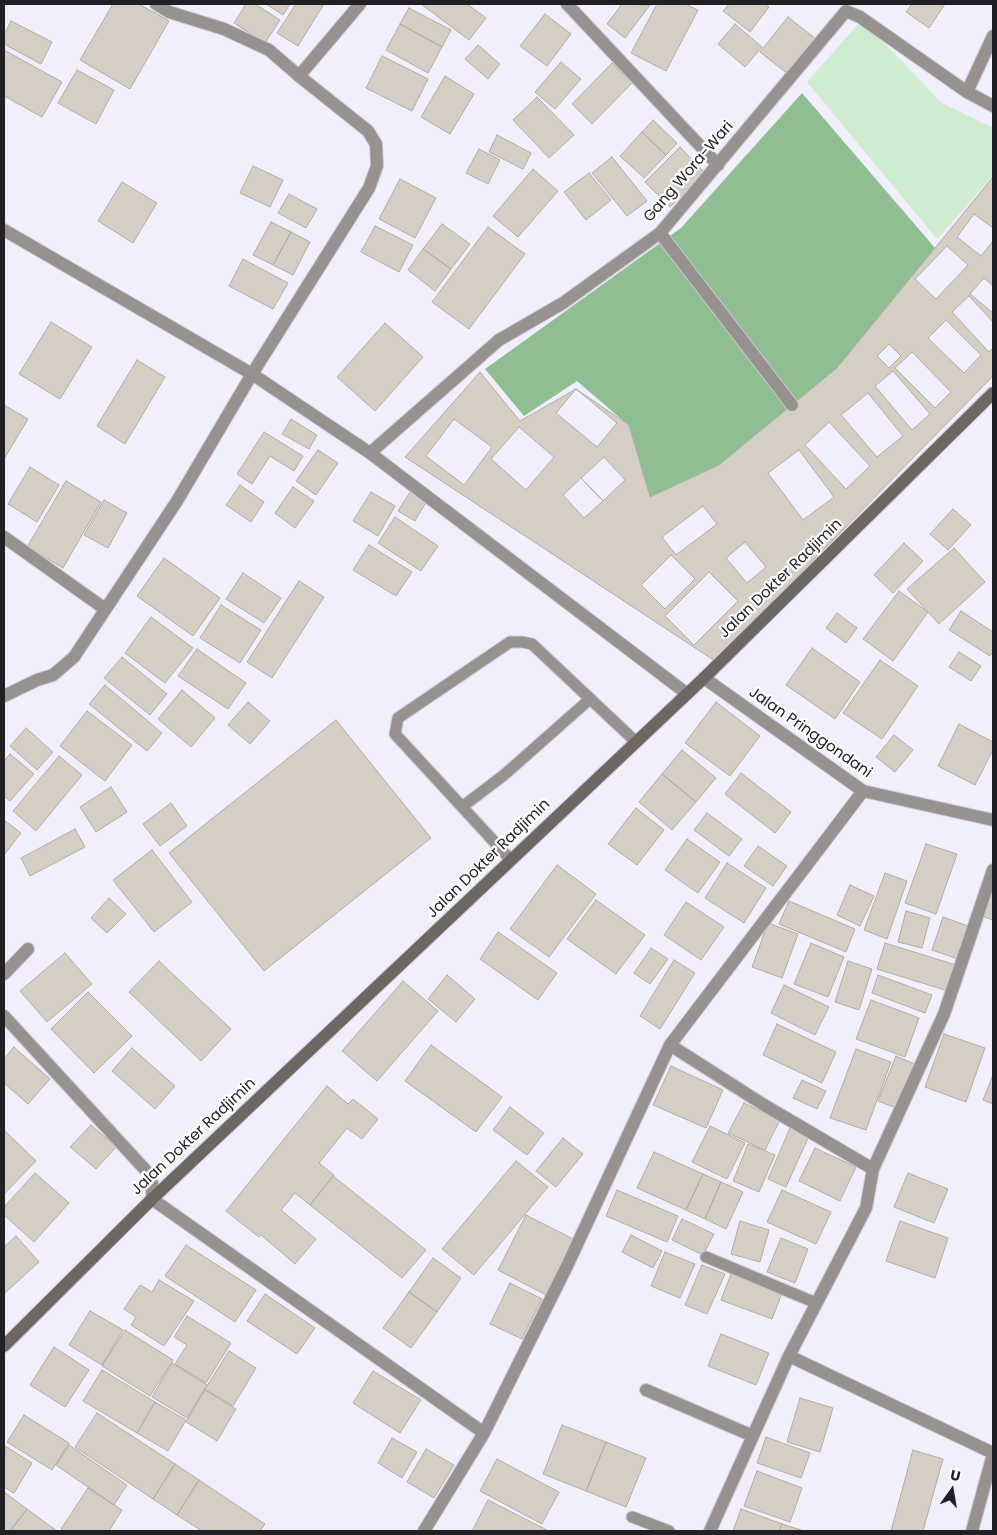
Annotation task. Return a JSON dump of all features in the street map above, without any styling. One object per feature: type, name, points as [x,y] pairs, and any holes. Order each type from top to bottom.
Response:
[{"type":"main road","name":"Jalan Dokter Radjimin","points":[[4,1346],[152,1199],[686,692],[704,678],[993,393]]},
{"type":"street","points":[[4,696],[37,680],[53,676],[74,657],[177,501],[252,374],[369,188],[377,166],[376,144],[368,131],[269,50],[224,29],[169,12],[156,4]]},
{"type":"street","points":[[299,76],[360,4]]},
{"type":"street","points":[[567,4],[718,165]]},
{"type":"street","name":"Gang Wora-Wari","points":[[370,453],[499,340],[563,303],[660,233],[718,165],[844,8],[860,17],[967,92],[993,106]]},
{"type":"street","points":[[967,92],[993,36]]},
{"type":"street","points":[[4,230],[252,374],[370,453],[686,692]]},
{"type":"street","points":[[660,233],[792,405]]},
{"type":"street","points":[[4,537],[105,609]]},
{"type":"street","name":"Jalan Pringgondani","points":[[704,678],[863,791],[993,820]]},
{"type":"street","points":[[424,1531],[484,1433],[567,1266],[670,1045],[863,791]]},
{"type":"street","points":[[710,1531],[789,1356],[866,1208],[873,1169],[944,1014],[993,870]]},
{"type":"street","points":[[4,974],[28,949]]},
{"type":"street","points":[[4,1016],[150,1175],[152,1199],[484,1433]]},
{"type":"street","points":[[670,1045],[764,1105],[873,1169]]},
{"type":"street","points":[[789,1356],[993,1453],[972,1531]]},
{"type":"street","points":[[646,1390],[753,1436]]},
{"type":"lane","points":[[511,860],[395,734],[398,718],[510,642],[532,644],[635,741]]},
{"type":"lane","points":[[462,807],[504,775],[590,699]]},
{"type":"lane","points":[[706,1257],[816,1303]]},
{"type":"lane","points":[[632,1517],[669,1531]]},
{"type":"green space","points":[[862,20],[942,103],[993,128],[993,176],[937,239],[807,82]]},
{"type":"green space","points":[[802,93],[935,248],[837,368],[719,465],[650,497],[628,425],[577,381],[524,416],[485,369],[681,228]]},
{"type":"building","points":[[113,4],[139,4],[169,21],[130,89],[80,60]]},
{"type":"building","points":[[246,4],[255,4],[280,20],[265,43],[234,23]]},
{"type":"building","points":[[266,4],[290,4],[283,15]]},
{"type":"building","points":[[296,4],[324,4],[298,46],[277,33]]},
{"type":"building","points":[[421,4],[467,4],[486,18],[469,40]]},
{"type":"building","points":[[622,4],[650,5],[625,38],[607,24]]},
{"type":"building","points":[[657,4],[685,4],[698,10],[666,71],[631,53]]},
{"type":"building","points":[[729,4],[765,4],[769,7],[750,32],[723,11]]},
{"type":"building","points":[[912,4],[945,4],[929,28],[906,12]]},
{"type":"building","points":[[409,8],[451,30],[442,47],[400,24]]},
{"type":"building","points":[[545,14],[571,34],[547,66],[520,46]]},
{"type":"building","points":[[788,17],[816,39],[789,75],[760,52]]},
{"type":"building","points":[[11,21],[52,42],[41,64],[4,44],[4,35]]},
{"type":"building","points":[[400,24],[442,47],[428,73],[386,50]]},
{"type":"building","points":[[735,24],[762,47],[745,67],[718,44]]},
{"type":"building","points":[[478,45],[500,64],[488,79],[465,59]]},
{"type":"building","points":[[4,50],[62,82],[42,117],[4,96]]},
{"type":"building","points":[[382,56],[428,79],[412,111],[366,88]]},
{"type":"building","points":[[561,62],[581,79],[555,109],[535,92]]},
{"type":"building","points":[[612,63],[632,83],[592,124],[572,104]]},
{"type":"building","points":[[77,70],[114,90],[96,124],[58,103]]},
{"type":"building","points":[[445,76],[474,94],[450,134],[421,117]]},
{"type":"building","points":[[537,97],[574,135],[549,158],[513,120]]},
{"type":"building","points":[[653,120],[677,143],[666,155],[642,132]]},
{"type":"building","points":[[642,132],[666,155],[644,178],[620,156]]},
{"type":"building","points":[[497,135],[531,153],[523,169],[489,152]]},
{"type":"building","points":[[680,147],[705,173],[670,207],[645,182]]},
{"type":"building","points":[[479,149],[500,160],[488,184],[466,173]]},
{"type":"building","points":[[612,157],[647,201],[627,216],[592,173]]},
{"type":"building","points":[[253,166],[283,180],[270,207],[240,193]]},
{"type":"building","points":[[533,169],[558,191],[518,237],[493,216]]},
{"type":"building","points":[[589,173],[611,200],[586,220],[564,192]]},
{"type":"building","points":[[993,177],[993,376],[715,661],[405,457],[480,372],[520,421],[576,389],[629,425],[650,497],[719,465],[837,368]]},
{"type":"building","points":[[400,179],[436,198],[415,238],[379,219]]},
{"type":"building","points":[[122,182],[157,203],[133,243],[98,221]]},
{"type":"building","points":[[289,194],[317,209],[306,228],[278,213]]},
{"type":"building","points":[[974,214],[993,228],[993,241],[981,256],[957,237]]},
{"type":"building","points":[[271,222],[291,232],[273,265],[253,255]]},
{"type":"building","points":[[442,224],[470,244],[451,269],[423,249]]},
{"type":"building","points":[[375,226],[413,245],[399,272],[361,252]]},
{"type":"building","points":[[488,227],[525,254],[469,329],[432,302]]},
{"type":"building","points":[[291,232],[310,242],[293,275],[273,265]]},
{"type":"building","points":[[947,246],[968,265],[936,299],[915,279]]},
{"type":"building","points":[[423,249],[451,269],[435,291],[408,270]]},
{"type":"building","points":[[243,259],[288,283],[273,309],[229,286]]},
{"type":"building","points":[[984,278],[993,286],[993,313],[970,294]]},
{"type":"building","points":[[969,296],[993,322],[993,348],[989,352],[952,312]]},
{"type":"building","points":[[946,320],[981,355],[964,373],[928,338]]},
{"type":"building","points":[[51,322],[92,347],[60,399],[19,374]]},
{"type":"building","points":[[385,323],[423,357],[375,411],[337,377]]},
{"type":"building","points":[[889,344],[901,356],[889,368],[877,356]]},
{"type":"building","points":[[912,352],[951,392],[935,408],[895,368]]},
{"type":"building","points":[[137,360],[165,377],[125,444],[97,426]]},
{"type":"building","points":[[893,371],[930,414],[912,430],[875,386]]},
{"type":"building","points":[[576,389],[617,423],[597,447],[556,413]]},
{"type":"building","points":[[868,393],[903,436],[877,457],[841,415]]},
{"type":"building","points":[[4,405],[28,419],[4,459]]},
{"type":"building","points":[[291,419],[317,435],[309,449],[282,434]]},
{"type":"building","points":[[454,419],[492,447],[464,485],[426,456]]},
{"type":"building","points":[[829,422],[870,466],[846,489],[805,445]]},
{"type":"building","points":[[519,427],[554,457],[526,490],[491,459]]},
{"type":"building","points":[[264,432],[303,456],[294,471],[270,456],[252,484],[237,474]]},
{"type":"building","points":[[318,450],[338,463],[316,495],[296,481]]},
{"type":"building","points":[[799,450],[834,497],[803,520],[768,473]]},
{"type":"building","points":[[604,457],[625,480],[603,501],[581,478]]},
{"type":"building","points":[[30,467],[59,485],[37,522],[8,504]]},
{"type":"building","points":[[581,478],[603,501],[584,518],[563,495]]},
{"type":"building","points":[[66,481],[101,502],[63,568],[27,547]]},
{"type":"building","points":[[240,485],[264,502],[251,522],[226,505]]},
{"type":"building","points":[[293,487],[314,501],[295,528],[275,513]]},
{"type":"building","points":[[412,489],[428,499],[415,521],[398,511]]},
{"type":"building","points":[[371,492],[395,506],[378,536],[353,521]]},
{"type":"building","points":[[104,500],[127,513],[108,548],[84,535]]},
{"type":"building","points":[[703,506],[717,524],[676,555],[662,537]]},
{"type":"building","points":[[953,509],[971,525],[948,550],[930,534]]},
{"type":"building","points":[[395,517],[438,546],[421,571],[378,543]]},
{"type":"building","points":[[745,542],[766,567],[747,583],[726,558]]},
{"type":"building","points":[[904,543],[923,561],[893,593],[874,575]]},
{"type":"building","points":[[369,545],[412,572],[396,596],[353,570]]},
{"type":"building","points":[[954,548],[985,582],[939,624],[907,589]]},
{"type":"building","points":[[671,555],[695,579],[665,609],[641,585]]},
{"type":"building","points":[[164,558],[220,598],[193,636],[137,596]]},
{"type":"building","points":[[709,572],[738,601],[694,645],[665,616]]},
{"type":"building","points":[[243,573],[281,598],[264,623],[226,599]]},
{"type":"building","points":[[299,581],[324,597],[272,678],[247,662]]},
{"type":"building","points":[[899,591],[928,612],[893,661],[863,639]]},
{"type":"building","points":[[221,605],[261,630],[240,663],[200,638]]},
{"type":"building","points":[[961,611],[993,632],[993,652],[990,656],[949,630]]},
{"type":"building","points":[[837,613],[857,628],[846,643],[826,628]]},
{"type":"building","points":[[151,617],[193,648],[165,683],[125,653]]},
{"type":"building","points":[[812,648],[860,682],[835,719],[786,685]]},
{"type":"building","points":[[197,649],[246,683],[228,709],[178,676]]},
{"type":"building","points":[[959,652],[981,666],[971,681],[949,667]]},
{"type":"building","points":[[122,657],[167,694],[150,715],[104,678]]},
{"type":"building","points":[[880,660],[918,686],[882,739],[843,713]]},
{"type":"building","points":[[105,685],[162,733],[147,751],[89,704]]},
{"type":"building","points":[[182,690],[215,718],[191,747],[158,719]]},
{"type":"building","points":[[248,702],[270,721],[250,744],[228,725]]},
{"type":"building","points":[[716,702],[760,736],[730,776],[685,743]]},
{"type":"building","points":[[87,711],[132,745],[105,781],[60,746]]},
{"type":"building","points":[[336,720],[431,838],[264,971],[169,853]]},
{"type":"building","points":[[959,724],[993,742],[993,750],[975,785],[938,766]]},
{"type":"building","points":[[26,728],[53,752],[37,770],[10,746]]},
{"type":"building","points":[[894,735],[913,750],[895,772],[876,757]]},
{"type":"building","points":[[682,750],[716,778],[696,802],[662,774]]},
{"type":"building","points":[[10,754],[34,774],[10,801],[4,796],[4,761]]},
{"type":"building","points":[[59,756],[82,775],[36,831],[13,811]]},
{"type":"building","points":[[741,773],[791,812],[775,833],[725,794]]},
{"type":"building","points":[[662,774],[696,802],[672,830],[639,802]]},
{"type":"building","points":[[111,787],[127,812],[96,832],[80,807]]},
{"type":"building","points":[[171,803],[187,826],[160,846],[143,824]]},
{"type":"building","points":[[636,808],[664,830],[637,865],[608,844]]},
{"type":"building","points":[[707,813],[742,839],[729,856],[694,830]]},
{"type":"building","points":[[4,820],[21,833],[4,855]]},
{"type":"building","points":[[75,829],[85,847],[30,876],[21,858]]},
{"type":"building","points":[[687,839],[720,862],[698,893],[665,870]]},
{"type":"building","points":[[926,844],[957,854],[936,914],[905,903]]},
{"type":"building","points":[[758,846],[787,866],[773,886],[744,866]]},
{"type":"building","points":[[152,850],[192,902],[154,932],[113,880]]},
{"type":"building","points":[[727,863],[766,888],[744,923],[705,898]]},
{"type":"building","points":[[557,865],[596,894],[549,957],[510,929]]},
{"type":"building","points":[[885,873],[907,881],[887,939],[864,930]]},
{"type":"building","points":[[993,884],[993,920],[984,917]]},
{"type":"building","points":[[850,885],[874,896],[860,926],[837,915]]},
{"type":"building","points":[[109,898],[126,914],[107,933],[91,918]]},
{"type":"building","points":[[596,900],[645,935],[616,974],[567,939]]},
{"type":"building","points":[[789,901],[855,929],[846,952],[779,924]]},
{"type":"building","points":[[686,902],[724,927],[701,960],[664,935]]},
{"type":"building","points":[[906,911],[930,918],[922,948],[898,942]]},
{"type":"building","points":[[943,917],[968,926],[958,959],[932,950]]},
{"type":"building","points":[[768,923],[798,934],[782,978],[752,967]]},
{"type":"building","points":[[498,932],[557,973],[538,1000],[480,959]]},
{"type":"building","points":[[811,943],[844,957],[828,997],[794,984]]},
{"type":"building","points":[[885,943],[956,965],[948,991],[877,969]]},
{"type":"building","points":[[651,948],[668,959],[650,984],[634,973]]},
{"type":"building","points":[[65,953],[92,984],[47,1022],[20,991]]},
{"type":"building","points":[[674,960],[695,973],[660,1029],[640,1016]]},
{"type":"building","points":[[159,961],[231,1029],[201,1061],[129,992]]},
{"type":"building","points":[[848,961],[872,969],[859,1010],[835,1002]]},
{"type":"building","points":[[447,975],[475,999],[456,1022],[428,999]]},
{"type":"building","points":[[878,975],[932,995],[925,1013],[872,993]]},
{"type":"building","points":[[403,981],[438,1011],[377,1081],[342,1051]]},
{"type":"building","points":[[784,985],[829,1007],[815,1035],[771,1013]]},
{"type":"building","points":[[88,992],[132,1036],[94,1073],[51,1029]]},
{"type":"building","points":[[871,1000],[919,1018],[905,1057],[856,1039]]},
{"type":"building","points":[[777,1024],[836,1052],[822,1083],[763,1055]]},
{"type":"building","points":[[944,1034],[985,1048],[966,1102],[925,1087]]},
{"type":"building","points":[[431,1045],[502,1097],[476,1132],[405,1081]]},
{"type":"building","points":[[14,1047],[50,1079],[28,1104],[4,1083],[4,1059]]},
{"type":"building","points":[[132,1048],[175,1086],[155,1109],[112,1071]]},
{"type":"building","points":[[856,1049],[891,1062],[866,1130],[830,1118]]},
{"type":"building","points":[[896,1056],[917,1065],[899,1109],[878,1101]]},
{"type":"building","points":[[671,1066],[723,1090],[706,1128],[653,1105]]},
{"type":"building","points":[[993,1075],[993,1104],[983,1100]]},
{"type":"building","points":[[802,1080],[826,1091],[817,1109],[793,1098]]},
{"type":"building","points":[[327,1086],[348,1104],[353,1099],[378,1119],[362,1139],[347,1128],[319,1163],[334,1175],[310,1205],[295,1193],[281,1210],[316,1239],[295,1264],[261,1235],[259,1237],[226,1211]]},
{"type":"building","points":[[744,1103],[780,1120],[765,1150],[728,1133]]},
{"type":"building","points":[[510,1107],[544,1133],[527,1155],[493,1130]]},
{"type":"building","points":[[91,1125],[116,1147],[96,1169],[70,1147]]},
{"type":"building","points":[[710,1126],[745,1143],[727,1179],[692,1162]]},
{"type":"building","points":[[790,1128],[809,1136],[786,1187],[768,1179]]},
{"type":"building","points":[[4,1130],[36,1161],[4,1194]]},
{"type":"building","points":[[563,1138],[583,1154],[556,1187],[536,1171]]},
{"type":"building","points":[[748,1144],[775,1155],[759,1192],[733,1181]]},
{"type":"building","points":[[815,1148],[856,1167],[840,1201],[799,1181]]},
{"type":"building","points":[[654,1152],[703,1174],[686,1210],[637,1188]]},
{"type":"building","points":[[516,1161],[548,1187],[474,1275],[442,1249]]},
{"type":"building","points":[[35,1173],[69,1203],[34,1242],[4,1215],[4,1207]]},
{"type":"building","points":[[908,1173],[948,1189],[934,1223],[894,1207]]},
{"type":"building","points":[[703,1174],[721,1182],[705,1219],[686,1210]]},
{"type":"building","points":[[333,1176],[426,1250],[402,1278],[310,1205]]},
{"type":"building","points":[[721,1182],[743,1192],[726,1229],[705,1219]]},
{"type":"building","points":[[617,1190],[678,1216],[667,1242],[606,1216]]},
{"type":"building","points":[[782,1190],[831,1212],[816,1244],[767,1222]]},
{"type":"building","points":[[526,1215],[575,1240],[546,1295],[498,1270]]},
{"type":"building","points":[[682,1219],[714,1234],[703,1255],[672,1240]]},
{"type":"building","points":[[740,1221],[769,1230],[760,1262],[731,1254]]},
{"type":"building","points":[[900,1221],[948,1238],[935,1278],[886,1261]]},
{"type":"building","points":[[631,1235],[662,1251],[653,1268],[622,1252]]},
{"type":"building","points":[[16,1236],[39,1262],[4,1294],[4,1247]]},
{"type":"building","points":[[781,1238],[808,1249],[795,1283],[767,1272]]},
{"type":"building","points":[[186,1245],[256,1290],[235,1322],[165,1276]]},
{"type":"building","points":[[665,1252],[695,1264],[680,1298],[651,1286]]},
{"type":"building","points":[[433,1258],[461,1278],[437,1312],[409,1292]]},
{"type":"building","points":[[702,1265],[725,1274],[707,1314],[685,1305]]},
{"type":"building","points":[[731,1274],[782,1293],[772,1319],[721,1300]]},
{"type":"building","points":[[159,1280],[194,1301],[164,1346],[131,1325],[136,1317],[124,1309],[140,1285],[152,1292]]},
{"type":"building","points":[[510,1283],[542,1299],[522,1339],[490,1324]]},
{"type":"building","points":[[409,1292],[437,1312],[411,1348],[383,1328]]},
{"type":"building","points":[[265,1294],[315,1328],[297,1354],[247,1321]]},
{"type":"building","points":[[90,1311],[123,1330],[102,1365],[69,1345]]},
{"type":"building","points":[[187,1316],[231,1343],[206,1383],[175,1364],[187,1345],[174,1337]]},
{"type":"building","points":[[125,1330],[173,1360],[150,1396],[102,1366]]},
{"type":"building","points":[[721,1334],[769,1353],[756,1385],[708,1366]]},
{"type":"building","points":[[54,1347],[89,1370],[65,1407],[30,1385]]},
{"type":"building","points":[[229,1351],[256,1368],[233,1406],[205,1389]]},
{"type":"building","points":[[172,1363],[207,1385],[187,1418],[152,1397]]},
{"type":"building","points":[[102,1370],[155,1402],[137,1433],[83,1401]]},
{"type":"building","points":[[373,1371],[421,1400],[400,1433],[353,1403]]},
{"type":"building","points":[[205,1390],[236,1409],[217,1441],[186,1422]]},
{"type":"building","points":[[800,1398],[833,1408],[820,1452],[787,1442]]},
{"type":"building","points":[[155,1402],[186,1420],[168,1451],[137,1433]]},
{"type":"building","points":[[97,1413],[175,1464],[153,1499],[75,1447]]},
{"type":"building","points":[[24,1415],[69,1443],[52,1470],[7,1442]]},
{"type":"building","points":[[562,1425],[606,1442],[586,1491],[543,1474]]},
{"type":"building","points":[[766,1437],[810,1453],[801,1478],[757,1463]]},
{"type":"building","points":[[392,1438],[417,1452],[402,1478],[378,1463]]},
{"type":"building","points":[[606,1442],[646,1458],[626,1507],[586,1491]]},
{"type":"building","points":[[69,1445],[127,1485],[114,1505],[56,1465]]},
{"type":"building","points":[[5,1446],[32,1463],[14,1493],[4,1487]]},
{"type":"building","points":[[426,1449],[454,1465],[434,1498],[407,1482]]},
{"type":"building","points":[[913,1450],[943,1459],[923,1531],[891,1531]]},
{"type":"building","points":[[497,1459],[559,1492],[542,1524],[480,1491]]},
{"type":"building","points":[[175,1464],[199,1480],[177,1515],[153,1499]]},
{"type":"building","points":[[757,1471],[802,1488],[790,1522],[744,1506]]},
{"type":"building","points":[[199,1480],[265,1524],[260,1531],[202,1531],[177,1515]]},
{"type":"building","points":[[88,1488],[122,1510],[109,1531],[64,1531],[61,1529]]},
{"type":"building","points":[[4,1492],[27,1509],[10,1531],[4,1531]]},
{"type":"building","points":[[488,1500],[547,1530],[472,1531]]},
{"type":"building","points":[[27,1509],[57,1531],[10,1531]]},
{"type":"building","points":[[741,1509],[782,1524],[779,1531],[733,1531]]},
{"type":"building","points":[[782,1524],[804,1531],[779,1531]]}]
